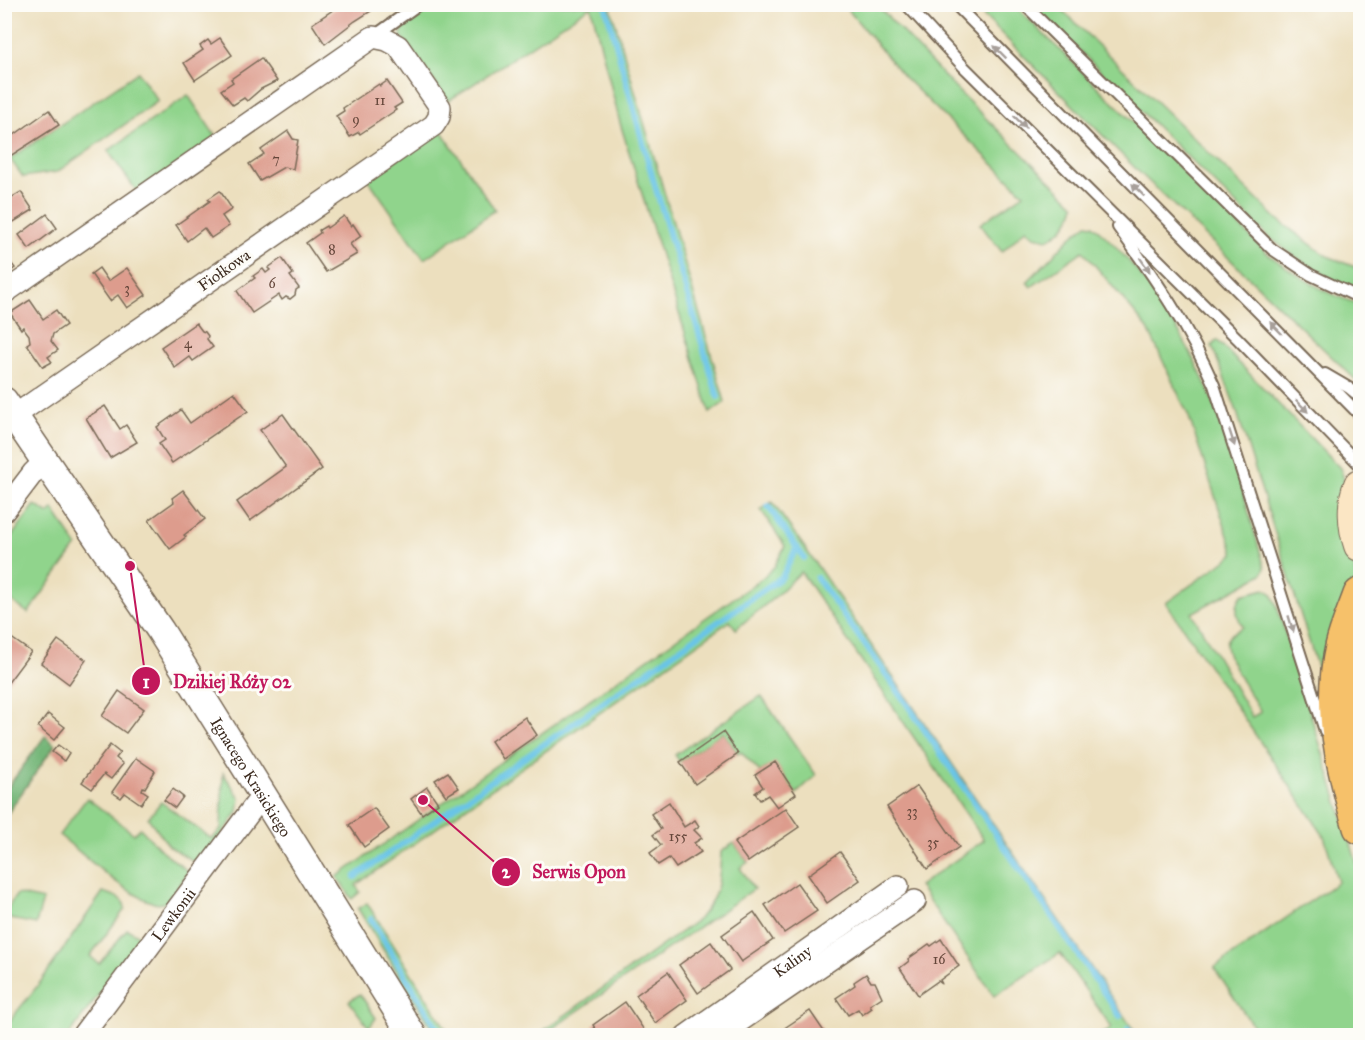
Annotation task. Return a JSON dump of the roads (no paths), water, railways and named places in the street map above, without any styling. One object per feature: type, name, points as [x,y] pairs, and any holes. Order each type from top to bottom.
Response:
[{"type":"highway","points":[[1360,595],[1342,645],[1337,672],[1336,714],[1347,782],[1360,827]]},
{"type":"main road","points":[[1360,485],[1355,513],[1360,545]]},
{"type":"street","name":"Fiołkowa","points":[[9,409],[434,125],[439,117],[440,107],[398,46],[387,40],[373,37]]},
{"type":"street","points":[[4,293],[373,37]]},
{"type":"street","name":"Ignacego Krasickiego","points":[[9,409],[145,607],[413,1035]]},
{"type":"street","points":[[4,511],[45,461]]},
{"type":"street","name":"Lewkonii","points":[[82,1035],[264,794]]},
{"type":"street","name":"Kaliny","points":[[686,1035],[898,886]]},
{"type":"street","name":"Kaliny","points":[[718,1035],[915,901]]},
{"type":"lane","points":[[373,37],[419,4]]},
{"type":"lane","points":[[906,4],[964,67],[1099,200],[1360,465]]},
{"type":"lane","points":[[955,4],[1360,415]]},
{"type":"lane","points":[[1024,4],[1272,249],[1311,275],[1360,298]]},
{"type":"lane","points":[[1099,200],[1182,320],[1214,385],[1318,711],[1347,782]]},
{"type":"lane","points":[[1317,369],[1350,388],[1360,397]]},
{"type":"waterway","points":[[605,4],[653,179],[718,397]]},
{"type":"waterway","points":[[768,506],[804,558]]},
{"type":"waterway","points":[[355,877],[782,577],[797,547]]},
{"type":"waterway","points":[[817,578],[898,691],[1120,1016]]},
{"type":"waterway","points":[[371,919],[442,1036]]},
{"type":"waterway","points":[[1128,1029],[1133,1036]]},
{"type":"place","name":"Dzikiej Róży 02","points":[[130,566]]},
{"type":"place","name":"Serwis Opon","points":[[423,800]]}]
